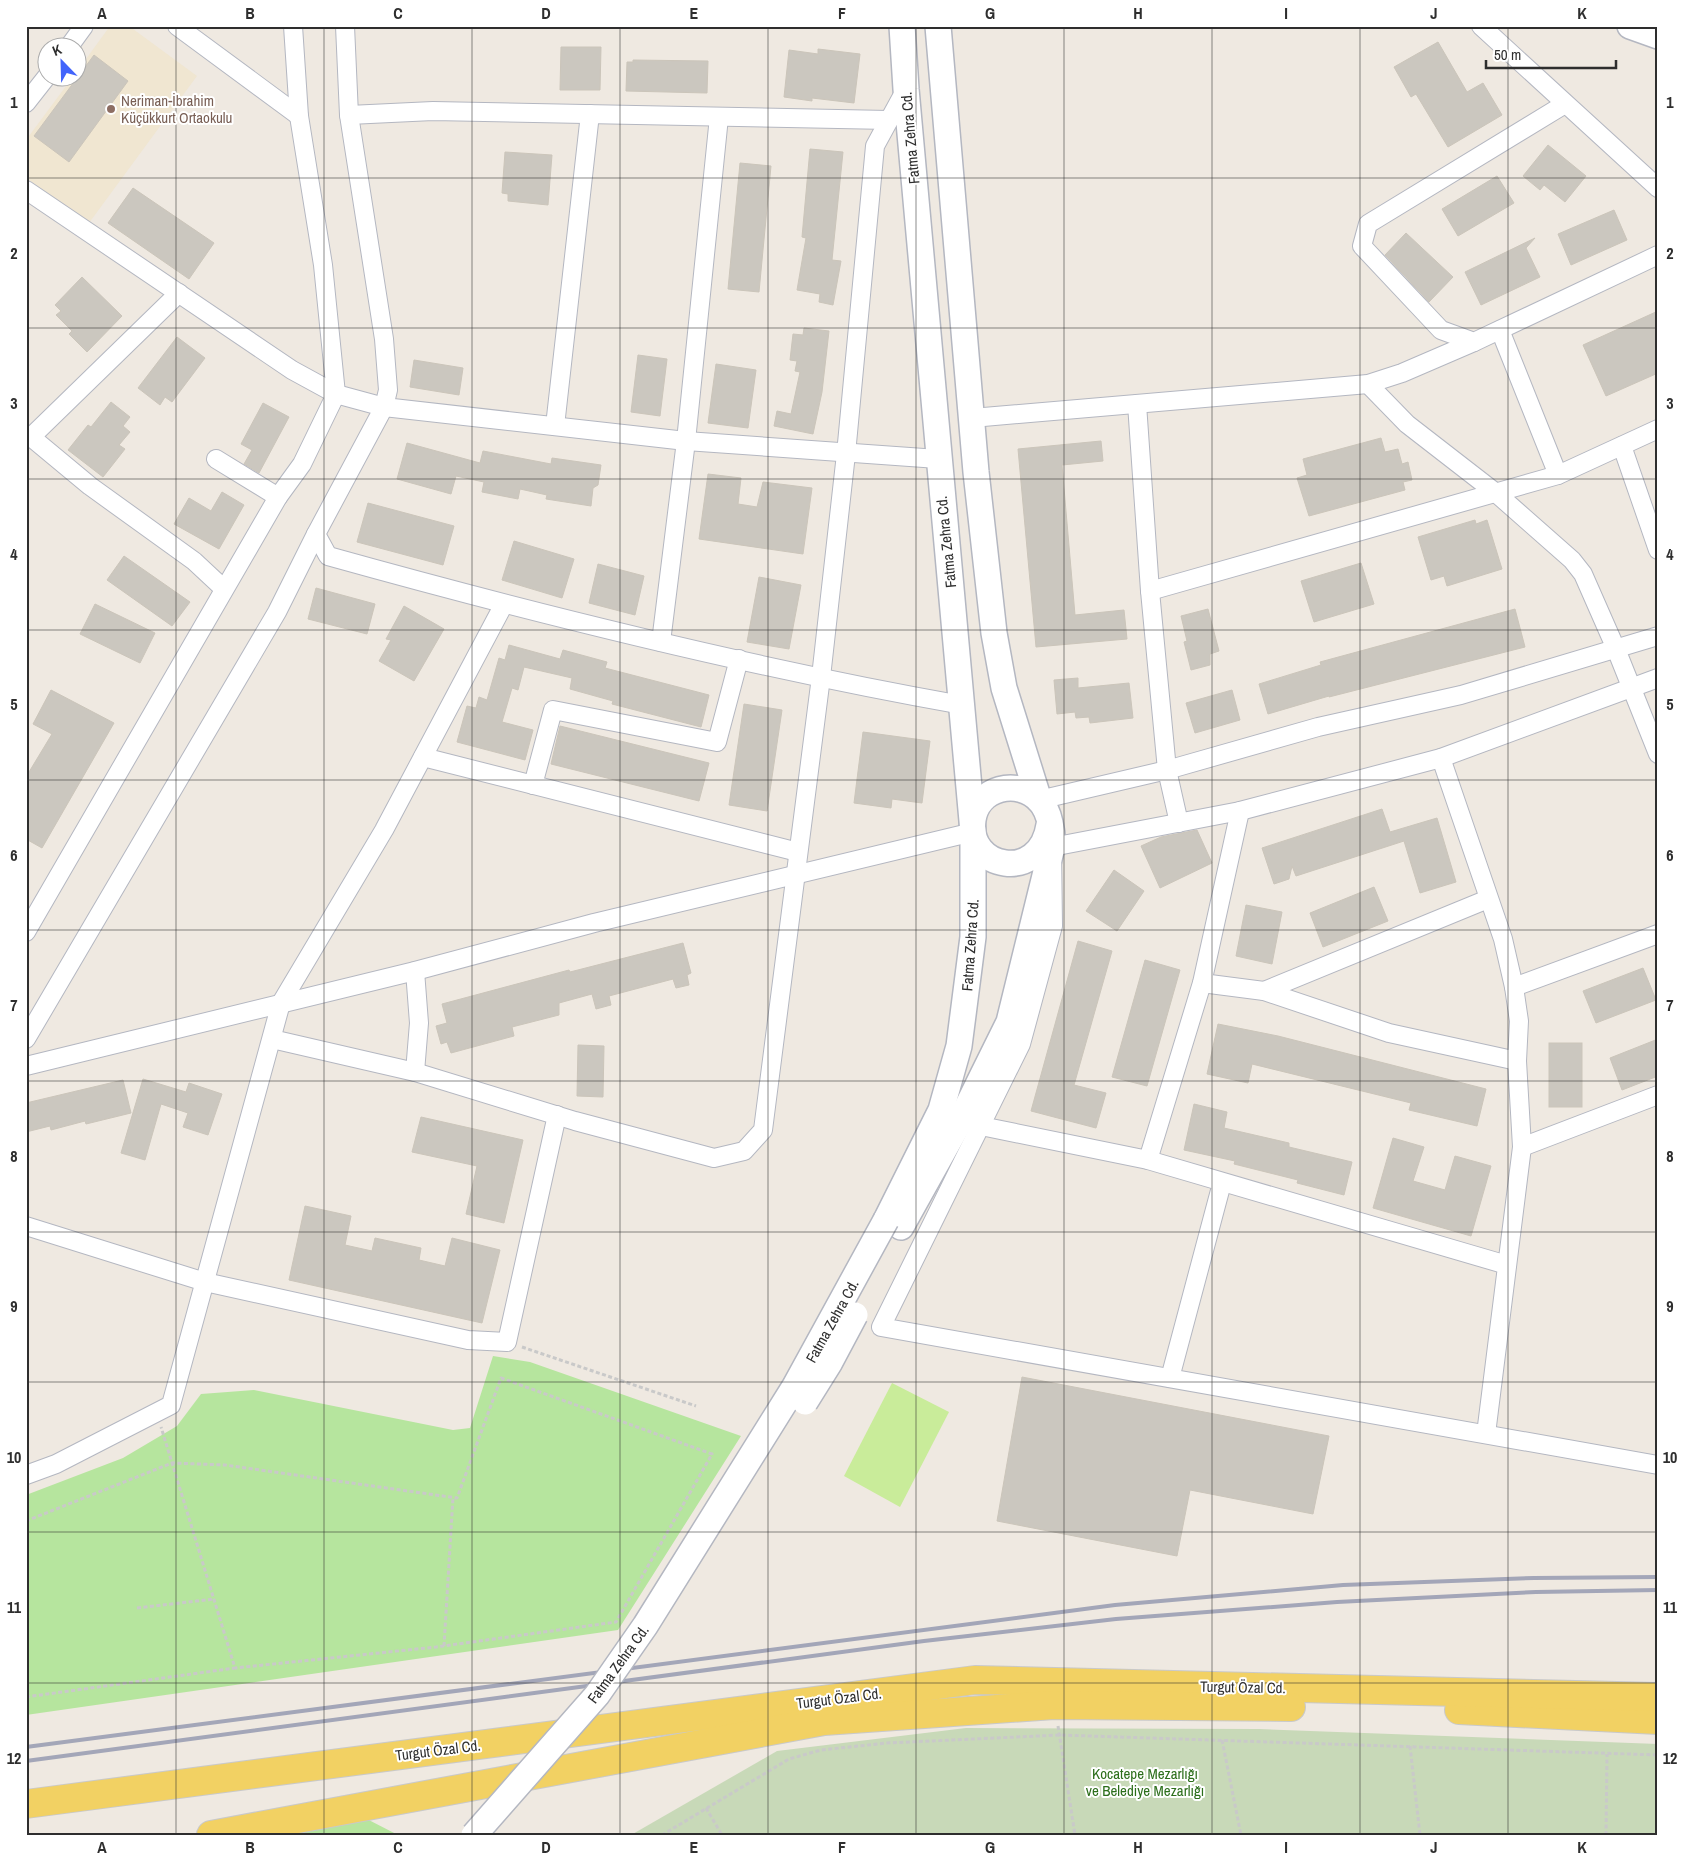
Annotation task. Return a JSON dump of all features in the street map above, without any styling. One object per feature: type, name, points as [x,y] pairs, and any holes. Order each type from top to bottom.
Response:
[{"type":"main road","name":"Fatma Zehra Cd.","points":[[894,1223],[941,1110],[959,1046],[973,937],[973,832],[938,459],[902,26]]},
{"type":"main road","points":[[938,26],[972,418],[995,642],[1004,688],[1040,800],[1048,816],[1050,836],[1047,837],[1041,849],[1032,857],[1021,862],[1008,864],[996,861],[981,849],[973,832],[973,820],[976,808],[984,798],[994,791],[1018,788],[1040,800]]},
{"type":"main road","points":[[1630,26],[1658,36]]},
{"type":"main road","name":"Fatma Zehra Cd.","points":[[555,1757],[645,1626],[894,1223],[959,1123],[1009,1022],[1050,836]]},
{"type":"main road","name":"Turgut Özal Cd.","points":[[26,1804],[975,1680],[1658,1697]]},
{"type":"main road","name":"Turgut Özal Cd.","points":[[211,1835],[824,1721],[1054,1705],[1392,1707],[1658,1720]]},
{"type":"main road","points":[[474,1835],[555,1757]]},
{"type":"main road","points":[[492,1835],[555,1757]]},
{"type":"street","points":[[75,38],[84,26]]},
{"type":"street","points":[[177,26],[299,116]]},
{"type":"street","points":[[26,932],[278,497],[302,464],[336,394],[323,265],[299,116],[294,26]]},
{"type":"street","points":[[26,1039],[277,612],[316,534],[384,407],[388,390],[384,339],[349,115],[345,26]]},
{"type":"street","points":[[1481,26],[1658,188]]},
{"type":"street","points":[[26,103],[38,88]]},
{"type":"street","points":[[272,1039],[415,1072],[557,1115],[714,1158],[744,1151],[763,1130],[821,677],[846,454],[875,146],[906,89]]},
{"type":"street","points":[[1474,342],[1441,330],[1362,246],[1368,224],[1565,104]]},
{"type":"street","points":[[349,115],[433,111],[889,120]]},
{"type":"street","points":[[555,426],[590,114]]},
{"type":"street","points":[[661,642],[686,441],[719,118]]},
{"type":"street","points":[[26,190],[292,370],[336,394],[384,407],[686,441],[846,454],[938,459]]},
{"type":"street","points":[[972,418],[1368,384],[1402,373],[1474,342],[1658,255]]},
{"type":"street","points":[[179,293],[31,437],[90,486],[194,561],[224,589]]},
{"type":"street","points":[[1500,330],[1558,475]]},
{"type":"street","points":[[1368,384],[1407,424],[1496,493],[1572,560],[1583,574],[1616,649],[1658,754]]},
{"type":"street","points":[[1137,404],[1150,592],[1167,770],[1179,823]]},
{"type":"street","points":[[1150,592],[1558,475],[1658,429]]},
{"type":"street","points":[[1622,446],[1658,550]]},
{"type":"street","points":[[216,459],[278,497]]},
{"type":"street","points":[[316,534],[328,556],[504,604],[661,642],[962,705]]},
{"type":"street","points":[[26,1476],[56,1464],[171,1405],[281,1003],[384,830],[504,604]]},
{"type":"street","points":[[1040,800],[1167,770],[1318,727],[1461,695],[1658,636]]},
{"type":"street","points":[[533,785],[553,710],[717,742],[739,659]]},
{"type":"street","points":[[1658,678],[1440,758],[1240,811],[1179,823],[1050,836],[1053,926],[1021,1044],[881,1327],[1658,1465]]},
{"type":"street","points":[[423,757],[798,852]]},
{"type":"street","points":[[1440,758],[1503,939],[1514,987],[1519,1021],[1517,1061],[1522,1147],[1486,1434]]},
{"type":"street","points":[[1148,1160],[1202,983],[1240,811]]},
{"type":"street","points":[[26,1066],[415,971],[594,923],[973,832]]},
{"type":"street","points":[[1264,991],[1488,899]]},
{"type":"street","points":[[1514,987],[1658,934]]},
{"type":"street","points":[[415,971],[419,1023],[415,1072]]},
{"type":"street","points":[[1202,983],[1264,991],[1389,1033],[1517,1061]]},
{"type":"street","points":[[1522,1147],[1658,1095]]},
{"type":"street","points":[[26,1226],[204,1282],[468,1340],[507,1342],[557,1115]]},
{"type":"street","points":[[981,1126],[1148,1160],[1508,1266]]},
{"type":"street","points":[[1170,1378],[1222,1183]]},
{"type":"path","points":[[507,1342],[696,1406]]},
{"type":"path","points":[[26,1521],[172,1463],[225,1465],[457,1498],[501,1378],[712,1454],[616,1622],[444,1646],[235,1668],[26,1698]]},
{"type":"path","points":[[156,1412],[235,1668]]},
{"type":"path","points":[[444,1646],[453,1498]]},
{"type":"path","points":[[137,1608],[214,1599]]},
{"type":"path","points":[[1054,1705],[1075,1835]]},
{"type":"path","points":[[662,1835],[789,1759],[821,1750],[887,1743],[1060,1735],[1658,1755]]},
{"type":"path","points":[[1222,1740],[1241,1835]]},
{"type":"path","points":[[1410,1746],[1420,1835]]},
{"type":"path","points":[[1606,1835],[1607,1754]]},
{"type":"path","points":[[706,1808],[722,1835]]},
{"type":"shaded area","name":"Neriman-İbrahim Küçükkurt Ortaokulu","points":[[110,26],[129,26],[197,76],[89,223],[26,178],[26,140],[65,88],[88,88],[88,56]]},
{"type":"green space","points":[[493,1356],[530,1362],[741,1436],[618,1630],[26,1715],[26,1495],[123,1458],[177,1426],[201,1394],[254,1390],[453,1430],[470,1428]]},
{"type":"green space","points":[[892,1383],[949,1412],[900,1507],[844,1476]]},
{"type":"green space","name":"Kocatepe Mezarlığı ve Belediye Mezarlığı","points":[[966,1728],[1259,1729],[1658,1744],[1658,1835],[631,1835],[777,1751]]},
{"type":"green space","points":[[361,1816],[398,1835],[273,1835]]},
{"type":"building","points":[[1438,42],[1467,92],[1483,83],[1502,115],[1448,147],[1416,94],[1411,97],[1394,67]]},
{"type":"building","points":[[561,47],[601,47],[600,90],[560,90]]},
{"type":"building","points":[[818,49],[860,54],[854,103],[812,98],[812,101],[784,97],[789,50],[818,54]]},
{"type":"building","points":[[94,55],[128,81],[69,162],[34,136],[70,88],[88,88],[88,63]]},
{"type":"building","points":[[633,60],[708,61],[707,93],[626,91],[627,62],[633,62]]},
{"type":"building","points":[[1548,145],[1586,176],[1565,202],[1544,185],[1540,190],[1523,176]]},
{"type":"building","points":[[810,149],[843,152],[832,260],[841,261],[833,305],[819,302],[820,294],[797,290],[806,238],[802,237]]},
{"type":"building","points":[[505,152],[552,155],[548,205],[508,201],[508,194],[502,193]]},
{"type":"building","points":[[740,163],[771,166],[759,292],[728,289]]},
{"type":"building","points":[[1497,176],[1514,203],[1458,236],[1442,209]]},
{"type":"building","points":[[133,188],[214,243],[189,279],[108,223]]},
{"type":"building","points":[[1614,210],[1627,240],[1571,265],[1558,234]]},
{"type":"building","points":[[1406,233],[1453,277],[1429,302],[1385,255]]},
{"type":"building","points":[[1535,238],[1526,248],[1540,277],[1481,305],[1465,272]]},
{"type":"building","points":[[82,277],[122,316],[87,352],[69,334],[72,331],[56,315],[61,311],[55,305]]},
{"type":"building","points":[[1658,311],[1658,373],[1606,396],[1583,345]]},
{"type":"building","points":[[804,328],[829,331],[822,392],[813,434],[774,426],[777,411],[791,414],[800,372],[795,371],[797,361],[790,360],[793,334],[803,335]]},
{"type":"building","points":[[177,337],[205,358],[172,402],[165,397],[160,405],[138,388]]},
{"type":"building","points":[[638,355],[667,359],[660,416],[631,412]]},
{"type":"building","points":[[414,360],[463,368],[459,395],[410,387]]},
{"type":"building","points":[[716,364],[756,370],[748,428],[708,423]]},
{"type":"building","points":[[111,402],[130,417],[123,426],[130,432],[119,445],[125,449],[103,477],[68,450],[88,425],[91,427]]},
{"type":"building","points":[[263,403],[289,417],[259,473],[244,464],[252,450],[241,444]]},
{"type":"building","points":[[1381,438],[1385,452],[1398,449],[1402,464],[1408,462],[1412,480],[1403,482],[1405,490],[1309,516],[1297,478],[1307,475],[1303,459]]},
{"type":"building","points":[[1101,441],[1103,461],[1062,465],[1075,615],[1124,610],[1127,639],[1036,647],[1018,449]]},
{"type":"building","points":[[407,443],[480,463],[483,451],[551,464],[552,458],[601,465],[598,485],[593,488],[591,506],[546,499],[547,495],[520,489],[518,499],[482,492],[484,482],[456,476],[451,494],[397,479]]},
{"type":"building","points":[[708,474],[741,478],[738,504],[757,507],[763,482],[812,488],[803,554],[699,539]]},
{"type":"building","points":[[222,492],[244,505],[219,549],[174,524],[189,498],[211,511]]},
{"type":"building","points":[[368,503],[454,526],[443,565],[357,542]]},
{"type":"building","points":[[1475,520],[1476,524],[1487,520],[1502,569],[1447,586],[1444,576],[1431,580],[1418,537]]},
{"type":"building","points":[[514,541],[574,559],[562,598],[502,580]]},
{"type":"building","points":[[124,556],[190,602],[172,626],[107,580]]},
{"type":"building","points":[[1361,563],[1374,604],[1314,622],[1301,581]]},
{"type":"building","points":[[598,564],[644,576],[635,615],[589,603]]},
{"type":"building","points":[[759,577],[801,585],[789,649],[747,642]]},
{"type":"building","points":[[316,588],[375,604],[367,634],[308,619]]},
{"type":"building","points":[[95,604],[155,633],[140,663],[80,634]]},
{"type":"building","points":[[404,606],[444,629],[414,681],[379,661],[391,640],[386,639]]},
{"type":"building","points":[[1208,609],[1219,651],[1210,654],[1210,665],[1191,670],[1184,642],[1187,641],[1181,616]]},
{"type":"building","points":[[1515,609],[1525,647],[1329,696],[1268,714],[1259,684],[1321,665],[1320,662]]},
{"type":"building","points":[[509,645],[560,659],[563,650],[607,662],[605,668],[709,695],[701,727],[612,704],[613,701],[570,689],[572,678],[524,667],[518,690],[512,688],[502,722],[533,730],[525,760],[457,742],[467,706],[476,708],[479,697],[487,700],[499,658],[505,660]]},
{"type":"building","points":[[1078,678],[1078,688],[1129,683],[1133,718],[1090,723],[1089,717],[1076,718],[1075,712],[1057,714],[1054,680]]},
{"type":"building","points":[[51,690],[114,723],[42,848],[26,839],[26,777],[52,734],[33,724]]},
{"type":"building","points":[[1232,690],[1240,720],[1195,733],[1186,703]]},
{"type":"building","points":[[744,704],[782,710],[767,811],[729,805]]},
{"type":"building","points":[[560,726],[709,763],[699,801],[551,764]]},
{"type":"building","points":[[863,732],[930,741],[922,803],[892,799],[891,808],[854,803]]},
{"type":"building","points":[[1382,809],[1390,832],[1437,818],[1456,882],[1420,893],[1404,841],[1296,876],[1292,866],[1289,879],[1274,884],[1262,848]]},
{"type":"building","points":[[1197,830],[1212,863],[1160,888],[1141,846],[1161,837]]},
{"type":"building","points":[[1114,870],[1144,891],[1117,931],[1086,911]]},
{"type":"building","points":[[1374,887],[1388,921],[1323,947],[1310,913]]},
{"type":"building","points":[[1246,905],[1282,912],[1272,964],[1236,956]]},
{"type":"building","points":[[1078,941],[1112,951],[1074,1085],[1106,1093],[1096,1128],[1031,1111]]},
{"type":"building","points":[[683,943],[691,973],[687,975],[689,985],[676,988],[673,979],[609,996],[611,1005],[596,1009],[592,994],[559,1003],[559,1015],[512,1027],[514,1036],[451,1053],[447,1042],[441,1044],[436,1026],[447,1023],[442,1004],[569,970],[570,972]]},
{"type":"building","points":[[1145,960],[1180,970],[1147,1086],[1112,1077]]},
{"type":"building","points":[[1643,968],[1656,1000],[1596,1023],[1583,991]]},
{"type":"building","points":[[1218,1024],[1278,1036],[1486,1089],[1477,1126],[1409,1110],[1411,1103],[1252,1064],[1248,1083],[1207,1074]]},
{"type":"building","points":[[1658,1039],[1658,1076],[1622,1090],[1610,1058]]},
{"type":"building","points":[[1549,1043],[1582,1043],[1582,1107],[1549,1107]]},
{"type":"building","points":[[578,1045],[604,1046],[603,1097],[577,1096]]},
{"type":"building","points":[[143,1079],[186,1092],[189,1083],[222,1094],[208,1135],[183,1127],[188,1113],[161,1104],[145,1160],[121,1153]]},
{"type":"building","points":[[123,1080],[131,1113],[86,1124],[85,1121],[51,1130],[50,1126],[26,1132],[26,1103]]},
{"type":"building","points":[[1194,1104],[1227,1112],[1224,1128],[1289,1143],[1289,1147],[1352,1162],[1344,1195],[1297,1183],[1298,1180],[1234,1164],[1235,1161],[1184,1150]]},
{"type":"building","points":[[421,1117],[523,1140],[504,1223],[466,1214],[477,1166],[412,1152]]},
{"type":"building","points":[[1393,1138],[1424,1147],[1413,1181],[1445,1190],[1455,1156],[1491,1166],[1471,1236],[1373,1208]]},
{"type":"building","points":[[305,1206],[351,1216],[345,1245],[372,1251],[375,1238],[421,1248],[419,1260],[445,1266],[452,1238],[500,1250],[482,1323],[289,1280]]},
{"type":"building","points":[[1022,1377],[1329,1436],[1313,1514],[1190,1490],[1177,1556],[997,1521]]},
{"type":"railway","points":[[26,1747],[1115,1605],[1343,1585],[1534,1578],[1658,1577]]},
{"type":"railway","points":[[26,1761],[924,1641],[1116,1619],[1337,1602],[1536,1592],[1658,1590]]},
{"type":"place","name":"Neriman-İbrahim Küçükkurt Ortaokulu","points":[[111,109]]}]
